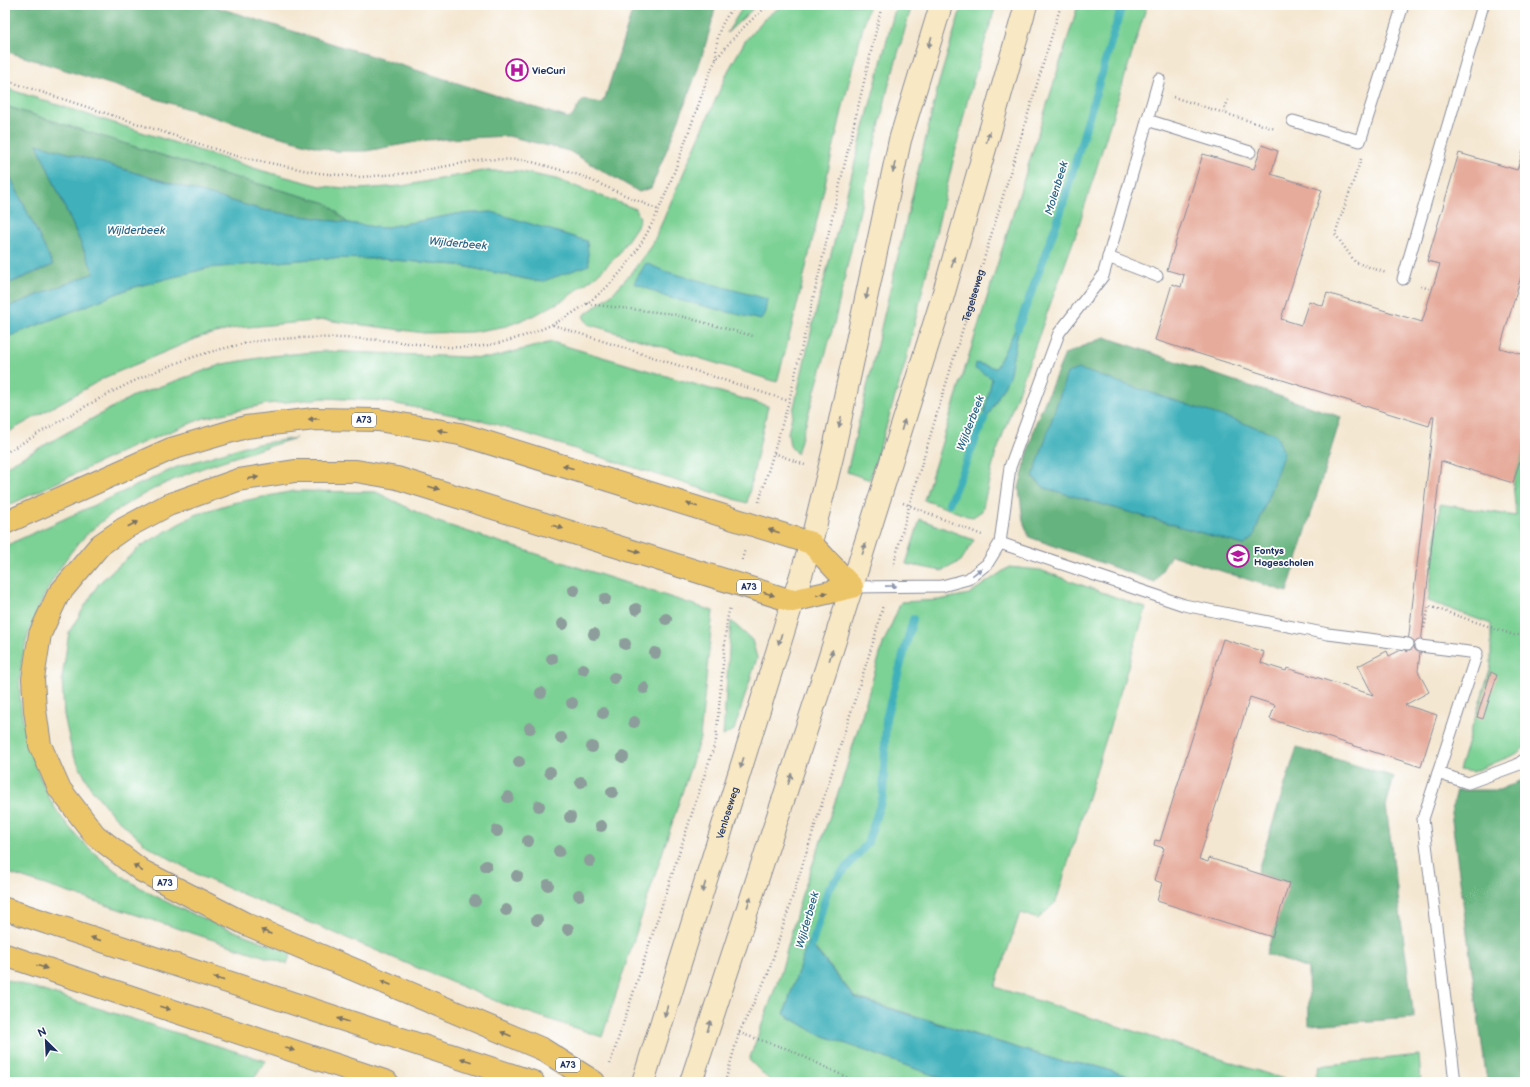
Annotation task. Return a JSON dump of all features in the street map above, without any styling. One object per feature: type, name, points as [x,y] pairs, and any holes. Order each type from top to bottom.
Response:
[{"type":"highway","name":"A73","points":[[5,523],[171,449],[246,427],[314,419],[378,420],[460,434],[811,543]]},
{"type":"highway","name":"A73","points":[[594,1082],[542,1049],[246,924],[142,871],[95,834],[59,788],[40,746],[35,710],[33,678],[40,634],[58,595],[100,546],[123,529],[168,505],[238,480],[295,471],[356,471],[397,478],[792,601]]},
{"type":"highway","points":[[792,601],[852,586],[811,543]]},
{"type":"highway","points":[[5,909],[531,1082]]},
{"type":"highway","points":[[5,954],[388,1082]]},
{"type":"main road","points":[[811,543],[833,453],[900,140],[941,5]]},
{"type":"main road","points":[[691,1082],[852,586],[942,300],[1026,5]]},
{"type":"main road","name":"Venloseweg","points":[[643,1082],[811,543]]},
{"type":"lane","points":[[1293,121],[1360,142],[1403,5]]},
{"type":"lane","points":[[1403,279],[1483,5]]},
{"type":"lane","points":[[852,586],[942,586],[968,579],[988,564],[1000,543],[1010,467],[1059,333],[1103,276],[1159,79]]},
{"type":"lane","points":[[1147,120],[1250,152]]},
{"type":"lane","points":[[1108,257],[1156,276]]},
{"type":"lane","points":[[1000,543],[1184,605],[1328,634],[1408,644]]},
{"type":"lane","points":[[1420,646],[1477,653],[1423,819],[1455,1082]]},
{"type":"lane","points":[[1438,773],[1468,783],[1517,765],[1525,759]]},
{"type":"path","points":[[716,59],[716,40],[723,20],[735,5]]},
{"type":"path","points":[[5,454],[114,390],[156,370],[206,353],[258,341],[303,339],[358,338],[443,346],[481,346],[520,338],[552,324],[587,304],[614,280],[640,248],[659,210],[716,59],[748,22],[769,5]]},
{"type":"path","points":[[610,1067],[716,740],[726,620],[788,401],[882,5]]},
{"type":"path","name":"Tegelseweg","points":[[887,587],[909,506],[1061,5]]},
{"type":"path","points":[[5,80],[236,156],[318,173],[360,177],[410,173],[484,159],[525,160],[579,175],[659,210]]},
{"type":"path","points":[[1156,91],[1282,131]]},
{"type":"path","points":[[1224,112],[1228,100]]},
{"type":"path","points":[[1360,142],[1362,157],[1335,234],[1354,262],[1432,290]]},
{"type":"path","points":[[587,304],[673,314],[753,336]]},
{"type":"path","points":[[552,324],[788,401]]},
{"type":"path","points":[[725,1082],[739,1033],[768,974],[875,636],[887,587]]},
{"type":"path","points":[[1420,646],[1429,606],[1514,635],[1525,635]]},
{"type":"path","points":[[739,1033],[788,1049],[856,1082]]},
{"type":"green space","points":[[5,5],[210,5],[568,118],[572,117],[578,106],[583,101],[585,100],[601,103],[605,98],[634,5],[716,5],[696,75],[651,188],[639,192],[569,151],[508,136],[427,140],[366,151],[333,151],[255,130],[5,51]]},
{"type":"green space","points":[[744,5],[757,5],[727,33]]},
{"type":"green space","points":[[783,5],[869,5],[856,52],[790,335],[777,382],[588,324],[583,316],[613,293],[632,272],[653,243],[728,71],[745,41],[766,17]]},
{"type":"green space","points":[[896,5],[912,5],[888,88],[834,324],[797,454],[790,446],[788,433],[814,319]]},
{"type":"green space","points":[[962,5],[996,5],[968,98],[905,364],[870,480],[847,472],[939,82]]},
{"type":"green space","points":[[1078,5],[1147,5],[1077,231],[995,456],[982,511],[973,517],[967,516],[924,500]]},
{"type":"green space","points":[[5,88],[263,171],[321,186],[359,189],[402,186],[482,171],[517,171],[556,179],[636,209],[640,218],[637,226],[617,256],[597,275],[565,299],[537,314],[507,326],[473,332],[424,333],[325,320],[237,328],[200,337],[106,377],[5,434],[5,338],[131,288],[208,268],[323,258],[381,259],[457,265],[541,282],[492,212],[457,214],[382,228],[348,223],[327,203],[212,171],[5,106]]},
{"type":"green space","points":[[5,106],[212,171],[327,203],[348,223],[262,210],[37,144],[94,273],[5,308],[5,285],[53,265],[5,166]]},
{"type":"green space","points":[[1105,337],[1341,417],[1287,592],[1171,555],[1155,582],[1029,537],[1023,521],[1019,488],[1035,425],[1065,354]],"holes":[[[1033,478],[1244,545],[1045,488]]]},
{"type":"green space","points":[[552,342],[768,406],[747,503],[489,422],[381,401],[325,398],[267,404],[204,418],[132,447],[5,507],[5,467],[133,396],[223,364],[271,356],[325,351],[489,358]]},
{"type":"green space","points":[[296,438],[217,463],[166,483],[118,509],[96,526],[82,539],[70,554],[43,598],[29,632],[23,655],[20,679],[20,694],[25,728],[29,746],[41,780],[55,808],[78,837],[124,877],[162,900],[183,910],[291,953],[287,964],[5,872],[5,546],[177,467],[245,446]]},
{"type":"green space","points":[[1525,445],[1525,747],[1516,754],[1472,772],[1459,770],[1491,666],[1491,624],[1428,601],[1440,504],[1516,516],[1513,483]]},
{"type":"green space","points":[[294,491],[376,492],[435,521],[713,611],[700,738],[602,1037],[503,1004],[202,877],[146,845],[112,814],[90,787],[72,752],[64,715],[62,678],[69,632],[99,583],[141,546],[194,515],[232,503]]},
{"type":"green space","points":[[920,519],[974,540],[961,561],[942,571],[906,564]]},
{"type":"green space","points":[[1009,567],[1040,570],[1146,608],[1056,902],[1038,919],[1020,913],[995,987],[1293,1082],[1146,1082],[1096,1066],[1060,1061],[855,997],[809,941],[784,1014],[816,1033],[952,1082],[771,1082],[749,1060],[781,972],[801,897],[843,779],[883,644],[901,602],[939,600],[969,594]]},
{"type":"green space","points":[[731,621],[752,640],[757,658],[734,730],[723,736]]},
{"type":"green space","points":[[1297,747],[1394,777],[1386,806],[1414,1018],[1309,1025],[1308,969],[1266,954],[1289,883],[1257,873]]},
{"type":"green space","points":[[1525,779],[1525,1077],[1501,1082],[1487,1082],[1451,813],[1457,790],[1499,790]]},
{"type":"green space","points":[[5,979],[266,1061],[253,1080],[185,1078],[154,1082],[5,1082]]},
{"type":"green space","points":[[1419,1055],[1421,1082],[1313,1082],[1319,1066]]},
{"type":"water","name":"Wijlderbeek","points":[[37,144],[262,210],[382,228],[457,214],[492,212],[587,241],[589,265],[541,282],[457,265],[381,259],[323,258],[208,268],[131,288],[5,338],[5,308],[94,273]]},
{"type":"water","points":[[5,166],[53,265],[5,285]]},
{"type":"water","points":[[646,263],[664,271],[767,299],[765,312],[761,320],[666,297],[634,283]]},
{"type":"water","points":[[1021,318],[1009,377],[981,429],[992,378],[975,369],[976,363],[996,368]]},
{"type":"water","points":[[1079,369],[1276,434],[1284,453],[1253,538],[1244,545],[1045,488],[1033,477],[1067,373]]},
{"type":"water","points":[[808,941],[855,998],[1060,1061],[1096,1066],[1146,1082],[952,1082],[816,1033],[784,1014]]},
{"type":"building","points":[[1262,145],[1278,151],[1271,174],[1322,190],[1281,319],[1301,325],[1309,301],[1323,306],[1327,293],[1422,322],[1440,264],[1427,261],[1459,153],[1517,170],[1525,145],[1525,263],[1500,348],[1525,355],[1525,445],[1513,483],[1441,461],[1418,671],[1429,692],[1405,705],[1437,715],[1421,767],[1270,719],[1275,705],[1250,697],[1199,859],[1208,862],[1209,858],[1289,883],[1272,937],[1157,901],[1162,883],[1154,880],[1164,848],[1154,845],[1155,840],[1160,841],[1223,639],[1264,652],[1261,663],[1286,671],[1287,668],[1373,695],[1358,666],[1387,651],[1389,656],[1405,648],[1407,652],[1434,416],[1432,416],[1429,426],[1155,340],[1172,284],[1181,287],[1184,275],[1167,270],[1203,154],[1254,169]]},
{"type":"building","points":[[1491,672],[1497,675],[1483,719],[1477,717]]},
{"type":"waterway","name":"Molenbeek","points":[[1018,328],[1060,214],[1122,5]]},
{"type":"waterway","name":"Wijlderbeek","points":[[949,503],[984,419]]},
{"type":"waterway","name":"Wijlderbeek","points":[[809,954],[828,889],[867,844],[883,796],[886,718],[913,619]]},
{"type":"place","name":"VieCuri","points":[[517,70]]},
{"type":"place","name":"Fontys Hogescholen","points":[[1238,556]]}]
